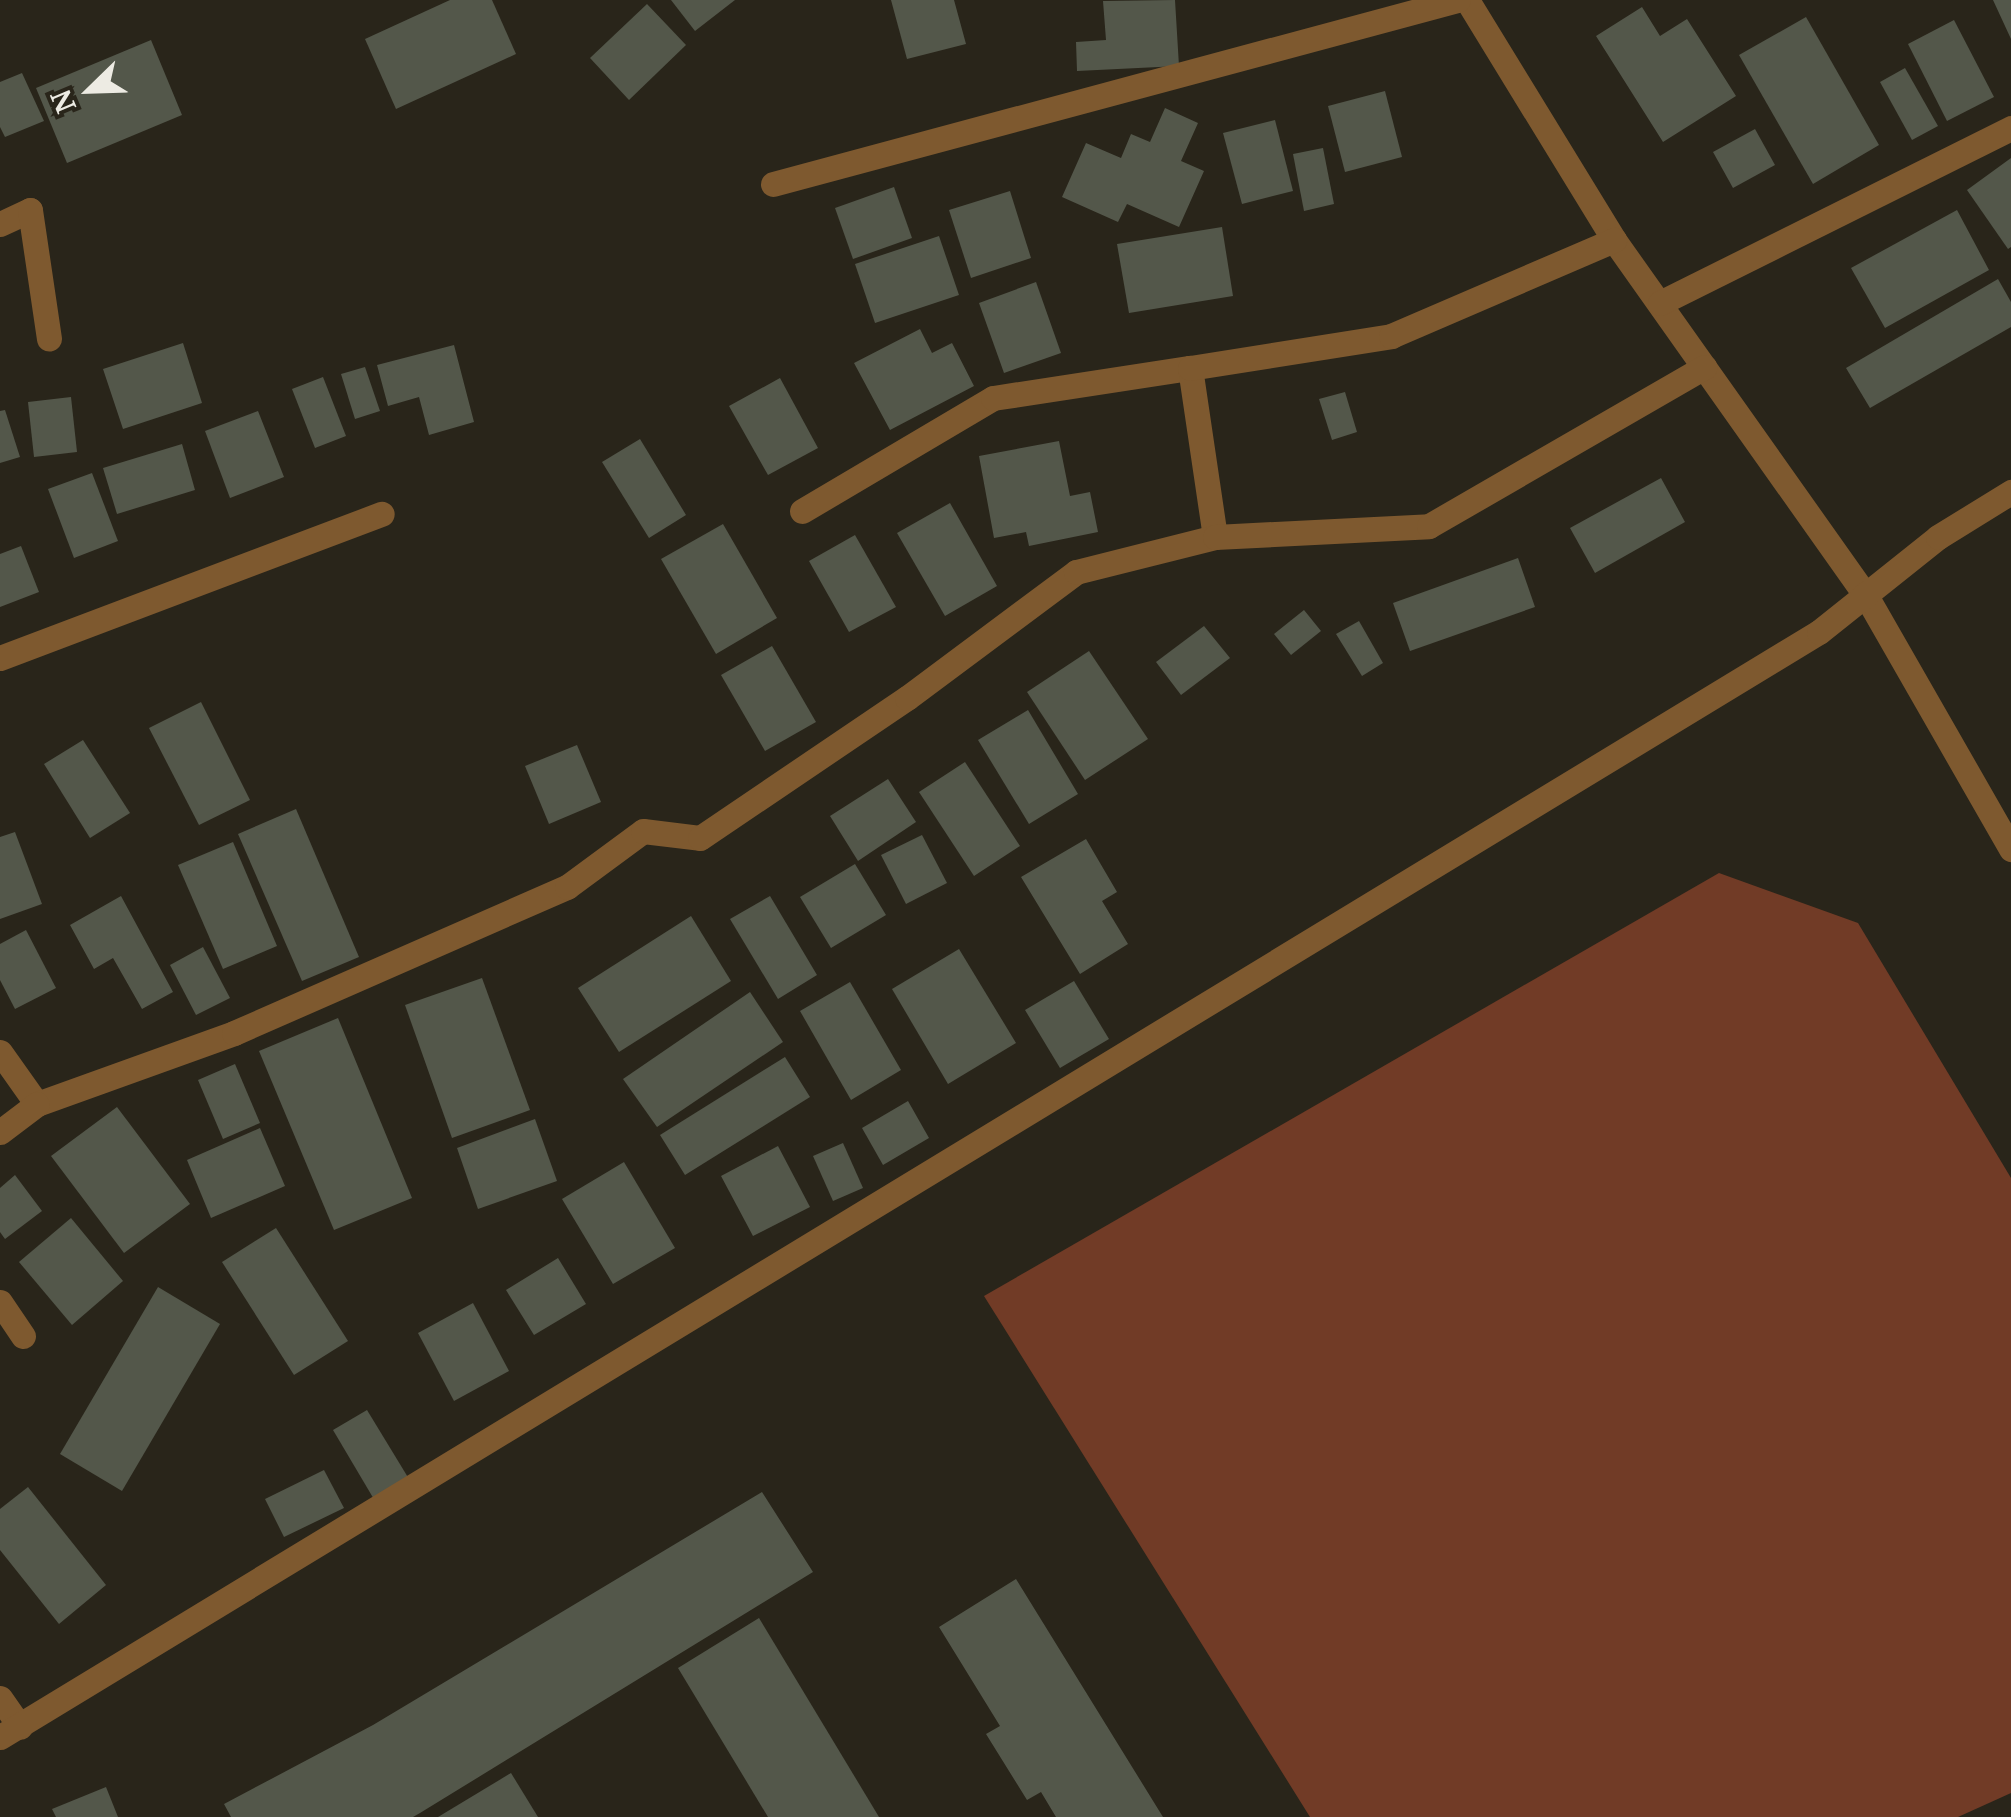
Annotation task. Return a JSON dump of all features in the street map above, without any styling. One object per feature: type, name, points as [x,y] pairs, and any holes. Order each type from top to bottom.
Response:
[{"type":"street","points":[[773,184],[1458,0]]},
{"type":"street","points":[[1467,0],[1614,240],[1865,594],[2011,849]]},
{"type":"street","points":[[1660,303],[2011,128]]},
{"type":"street","points":[[0,224],[30,210],[49,339]]},
{"type":"street","points":[[802,510],[993,398],[1390,336],[1614,240]]},
{"type":"street","points":[[0,1132],[37,1104],[234,1033],[567,887],[643,831],[700,838],[908,698],[1076,572],[1215,537],[1429,526],[1704,367]]},
{"type":"street","points":[[1190,368],[1215,537]]},
{"type":"street","points":[[0,1698],[10,1732],[1819,632],[1938,537],[2011,492]]},
{"type":"street","points":[[0,658],[382,514]]},
{"type":"street","points":[[0,1052],[37,1104]]},
{"type":"street","points":[[0,1302],[24,1336]]},
{"type":"shaded area","points":[[1719,873],[1858,923],[2011,1178],[2011,1793],[1958,1817],[1310,1817],[984,1296]]},
{"type":"building","points":[[450,0],[492,0],[516,54],[396,109],[365,39]]},
{"type":"building","points":[[671,0],[735,0],[695,31]]},
{"type":"building","points":[[891,0],[954,0],[966,44],[907,59]]},
{"type":"building","points":[[1175,0],[1179,66],[1077,71],[1076,42],[1106,40],[1103,1]]},
{"type":"building","points":[[1993,0],[2011,0],[2011,39]]},
{"type":"building","points":[[647,4],[686,45],[629,100],[590,58]]},
{"type":"building","points":[[1642,7],[1660,36],[1687,19],[1736,96],[1663,142],[1596,36]]},
{"type":"building","points":[[1806,17],[1879,145],[1813,184],[1739,55]]},
{"type":"building","points":[[1954,20],[1994,97],[1947,121],[1908,44]]},
{"type":"building","points":[[151,40],[182,115],[67,163],[36,88]]},
{"type":"building","points":[[1905,68],[1938,126],[1912,140],[1880,82]]},
{"type":"building","points":[[22,73],[44,121],[5,137],[0,127],[0,82]]},
{"type":"building","points":[[1385,91],[1402,157],[1345,172],[1328,106]]},
{"type":"building","points":[[1165,108],[1198,123],[1181,161],[1204,171],[1179,227],[1127,204],[1118,222],[1062,197],[1086,143],[1121,158],[1131,134],[1150,142]]},
{"type":"building","points":[[1275,120],[1293,191],[1242,204],[1223,133]]},
{"type":"building","points":[[1755,129],[1775,165],[1733,188],[1713,152]]},
{"type":"building","points":[[1323,148],[1334,204],[1304,211],[1293,154]]},
{"type":"building","points":[[2011,158],[2011,247],[2008,249],[1967,190]]},
{"type":"building","points":[[894,187],[912,238],[853,259],[835,208]]},
{"type":"building","points":[[1010,191],[1031,258],[971,278],[949,210]]},
{"type":"building","points":[[1957,210],[1989,270],[1885,328],[1851,268]]},
{"type":"building","points":[[1222,227],[1233,296],[1129,313],[1117,244]]},
{"type":"building","points":[[939,236],[959,295],[875,323],[855,264]]},
{"type":"building","points":[[1998,279],[2011,302],[2011,327],[1870,408],[1846,368]]},
{"type":"building","points":[[1036,282],[1061,353],[1004,373],[979,303]]},
{"type":"building","points":[[920,329],[932,353],[952,343],[974,386],[890,430],[854,363]]},
{"type":"building","points":[[183,343],[202,403],[123,429],[103,369]]},
{"type":"building","points":[[454,345],[474,422],[429,435],[419,397],[388,406],[377,365]]},
{"type":"building","points":[[365,367],[380,411],[355,419],[341,374]]},
{"type":"building","points":[[323,377],[346,436],[315,448],[292,389]]},
{"type":"building","points":[[780,378],[818,448],[768,475],[729,406]]},
{"type":"building","points":[[1345,392],[1357,432],[1332,440],[1319,399]]},
{"type":"building","points":[[71,397],[77,452],[34,457],[28,402]]},
{"type":"building","points":[[5,410],[20,457],[0,463],[0,411]]},
{"type":"building","points":[[258,411],[284,477],[230,498],[205,431]]},
{"type":"building","points":[[640,439],[686,515],[649,538],[602,462]]},
{"type":"building","points":[[1059,441],[1070,496],[1090,492],[1098,532],[1029,546],[1026,532],[994,538],[979,456]]},
{"type":"building","points":[[182,444],[195,490],[117,514],[103,468]]},
{"type":"building","points":[[92,473],[118,541],[74,558],[48,489]]},
{"type":"building","points":[[1661,478],[1685,522],[1595,573],[1570,528]]},
{"type":"building","points":[[950,503],[997,586],[945,616],[897,533]]},
{"type":"building","points":[[723,524],[777,618],[716,654],[661,559]]},
{"type":"building","points":[[855,535],[896,607],[849,632],[809,561]]},
{"type":"building","points":[[21,546],[39,592],[0,607],[0,554]]},
{"type":"building","points":[[1518,558],[1535,607],[1410,651],[1393,603]]},
{"type":"building","points":[[1304,610],[1321,631],[1291,655],[1274,634]]},
{"type":"building","points":[[1359,621],[1383,663],[1362,676],[1336,634]]},
{"type":"building","points":[[1204,626],[1230,658],[1181,695],[1156,662]]},
{"type":"building","points":[[772,646],[816,722],[765,751],[721,675]]},
{"type":"building","points":[[1089,651],[1148,739],[1085,780],[1027,692]]},
{"type":"building","points":[[201,702],[250,800],[199,825],[149,728]]},
{"type":"building","points":[[1028,710],[1078,794],[1029,824],[978,740]]},
{"type":"building","points":[[83,740],[130,813],[90,838],[44,764]]},
{"type":"building","points":[[577,745],[601,802],[549,824],[525,766]]},
{"type":"building","points":[[965,762],[1020,846],[974,876],[919,792]]},
{"type":"building","points":[[888,779],[916,822],[858,861],[830,816]]},
{"type":"building","points":[[296,809],[359,957],[302,981],[238,834]]},
{"type":"building","points":[[15,832],[42,904],[0,919],[0,837]]},
{"type":"building","points":[[922,835],[947,883],[906,904],[881,855]]},
{"type":"building","points":[[1086,839],[1117,892],[1102,901],[1128,944],[1080,974],[1021,877]]},
{"type":"building","points":[[233,842],[277,946],[223,969],[178,865]]},
{"type":"building","points":[[855,864],[886,915],[831,948],[800,897]]},
{"type":"building","points":[[121,896],[173,992],[142,1009],[113,958],[94,969],[70,925]]},
{"type":"building","points":[[770,896],[817,975],[778,999],[730,919]]},
{"type":"building","points":[[691,916],[731,981],[619,1052],[578,988]]},
{"type":"building","points":[[26,930],[56,988],[15,1009],[0,980],[0,944]]},
{"type":"building","points":[[203,947],[230,998],[196,1015],[170,965]]},
{"type":"building","points":[[959,949],[1016,1043],[948,1084],[892,989]]},
{"type":"building","points":[[482,978],[530,1110],[452,1138],[405,1005]]},
{"type":"building","points":[[1074,981],[1109,1039],[1060,1068],[1025,1010]]},
{"type":"building","points":[[850,982],[901,1070],[851,1100],[800,1011]]},
{"type":"building","points":[[750,992],[783,1042],[657,1127],[623,1079]]},
{"type":"building","points":[[338,1018],[412,1198],[334,1230],[259,1051]]},
{"type":"building","points":[[785,1057],[810,1097],[685,1175],[660,1135]]},
{"type":"building","points":[[235,1064],[260,1123],[223,1139],[198,1080]]},
{"type":"building","points":[[908,1101],[929,1138],[883,1165],[862,1128]]},
{"type":"building","points":[[117,1107],[190,1204],[124,1253],[51,1156]]},
{"type":"building","points":[[535,1119],[557,1181],[478,1209],[457,1148]]},
{"type":"building","points":[[260,1128],[285,1186],[211,1218],[187,1160]]},
{"type":"building","points":[[843,1143],[863,1188],[833,1201],[813,1156]]},
{"type":"building","points":[[778,1146],[810,1207],[753,1236],[721,1176]]},
{"type":"building","points":[[624,1162],[675,1248],[613,1284],[562,1199]]},
{"type":"building","points":[[15,1175],[42,1211],[5,1239],[0,1232],[0,1188]]},
{"type":"building","points":[[71,1218],[123,1281],[72,1325],[19,1262]]},
{"type":"building","points":[[276,1228],[348,1341],[294,1375],[222,1262]]},
{"type":"building","points":[[558,1258],[586,1304],[534,1335],[506,1290]]},
{"type":"building","points":[[158,1287],[220,1324],[122,1491],[60,1454]]},
{"type":"building","points":[[473,1303],[509,1371],[454,1401],[418,1333]]},
{"type":"building","points":[[367,1410],[409,1479],[375,1501],[333,1430]]},
{"type":"building","points":[[324,1470],[344,1508],[284,1537],[265,1499]]},
{"type":"building","points":[[28,1487],[106,1585],[59,1624],[0,1550],[0,1509]]},
{"type":"building","points":[[762,1492],[813,1572],[420,1813],[413,1817],[231,1817],[224,1804],[373,1725]]},
{"type":"building","points":[[1016,1579],[1163,1817],[1056,1817],[1041,1792],[1027,1800],[986,1734],[1000,1726],[939,1627]]},
{"type":"building","points":[[759,1618],[879,1817],[768,1817],[678,1668]]},
{"type":"building","points":[[511,1773],[538,1817],[438,1817]]},
{"type":"building","points":[[106,1787],[118,1817],[56,1817],[52,1809]]}]
